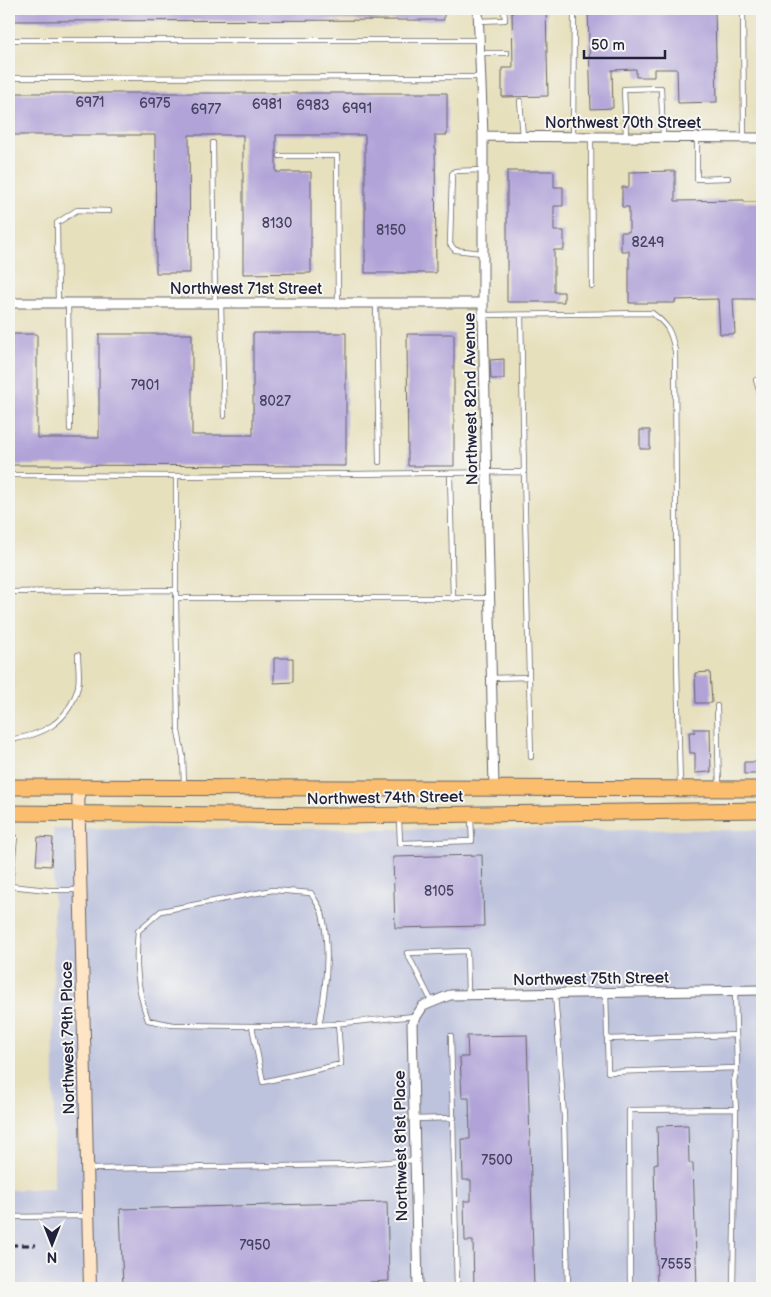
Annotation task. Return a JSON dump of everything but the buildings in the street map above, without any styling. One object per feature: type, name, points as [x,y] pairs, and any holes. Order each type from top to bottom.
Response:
[{"type":"main road","name":"Northwest 74th Street","points":[[9,787],[762,789]]},
{"type":"main road","name":"Northwest 79th Place","points":[[78,787],[90,1288]]},
{"type":"main road","name":"Northwest 74th Street","points":[[9,813],[398,815],[762,810]]},
{"type":"street","name":"Northwest 82nd Avenue","points":[[478,9],[483,136],[482,315],[494,788]]},
{"type":"street","name":"Northwest 70th Street","points":[[483,136],[761,138]]},
{"type":"street","name":"Northwest 71st Street","points":[[9,303],[482,303]]},
{"type":"street","name":"Northwest 75th Street","points":[[427,1004],[450,995],[468,994],[762,990]]},
{"type":"street","name":"Northwest 81st Place","points":[[418,1288],[412,1023],[427,1004]]},
{"type":"lane","points":[[479,21],[505,20],[504,9]]},
{"type":"lane","points":[[574,9],[574,137]]},
{"type":"lane","points":[[743,9],[744,138]]},
{"type":"lane","points":[[9,40],[480,40]]},
{"type":"lane","points":[[480,53],[507,53]]},
{"type":"lane","points":[[9,78],[481,77]]},
{"type":"lane","points":[[626,137],[624,89],[661,88],[663,137]]},
{"type":"lane","points":[[520,101],[523,136]]},
{"type":"lane","points":[[591,137],[592,286]]},
{"type":"lane","points":[[697,137],[697,179],[728,178]]},
{"type":"lane","points":[[761,138],[762,189]]},
{"type":"lane","points":[[213,143],[224,416]]},
{"type":"lane","points":[[280,156],[337,156],[338,303]]},
{"type":"lane","points":[[482,170],[455,171],[452,174],[450,244],[455,250],[482,253]]},
{"type":"lane","points":[[58,303],[57,223],[77,210],[109,211]]},
{"type":"lane","points":[[376,302],[379,462]]},
{"type":"lane","points":[[68,303],[70,429]]},
{"type":"lane","points":[[482,315],[652,313],[665,323],[672,335],[675,351],[680,789]]},
{"type":"lane","points":[[521,315],[531,757]]},
{"type":"lane","points":[[756,380],[762,399]]},
{"type":"lane","points":[[9,475],[176,476],[524,472]]},
{"type":"lane","points":[[450,474],[453,598]]},
{"type":"lane","points":[[176,476],[178,731],[183,757],[184,786]]},
{"type":"lane","points":[[9,592],[176,590]]},
{"type":"lane","points":[[176,598],[490,598]]},
{"type":"lane","points":[[9,740],[34,736],[49,729],[62,717],[71,703],[78,686],[78,655]]},
{"type":"lane","points":[[492,678],[529,677]]},
{"type":"lane","points":[[716,706],[719,789]]},
{"type":"lane","points":[[398,815],[400,843],[472,841],[471,814]]},
{"type":"lane","points":[[15,836],[10,886],[48,890],[80,890]]},
{"type":"lane","points":[[319,1025],[325,995],[327,954],[322,912],[311,893],[273,890],[161,911],[138,931],[136,958],[141,998],[148,1020],[172,1026],[319,1025],[416,1016]]},
{"type":"lane","points":[[427,1004],[406,953],[467,951],[468,994]]},
{"type":"lane","points":[[733,1288],[736,1108],[734,1081],[737,1068],[734,991]]},
{"type":"lane","points":[[606,992],[608,1072],[737,1068]]},
{"type":"lane","points":[[555,993],[564,1116],[568,1288]]},
{"type":"lane","points":[[252,1026],[263,1082],[341,1064],[338,1023]]},
{"type":"lane","points":[[607,1039],[736,1035]]},
{"type":"lane","points":[[452,1036],[457,1288]]},
{"type":"lane","points":[[630,1288],[629,1110],[736,1108]]},
{"type":"lane","points":[[414,1120],[454,1118]]},
{"type":"lane","points":[[86,1169],[330,1165],[415,1160]]},
{"type":"lane","points":[[9,1216],[88,1216]]},
{"type":"shaded area","points":[[53,828],[762,830],[762,1288],[9,1288],[9,1190],[54,1188]]},
{"type":"railway","points":[[9,1245],[36,1245]]}]
